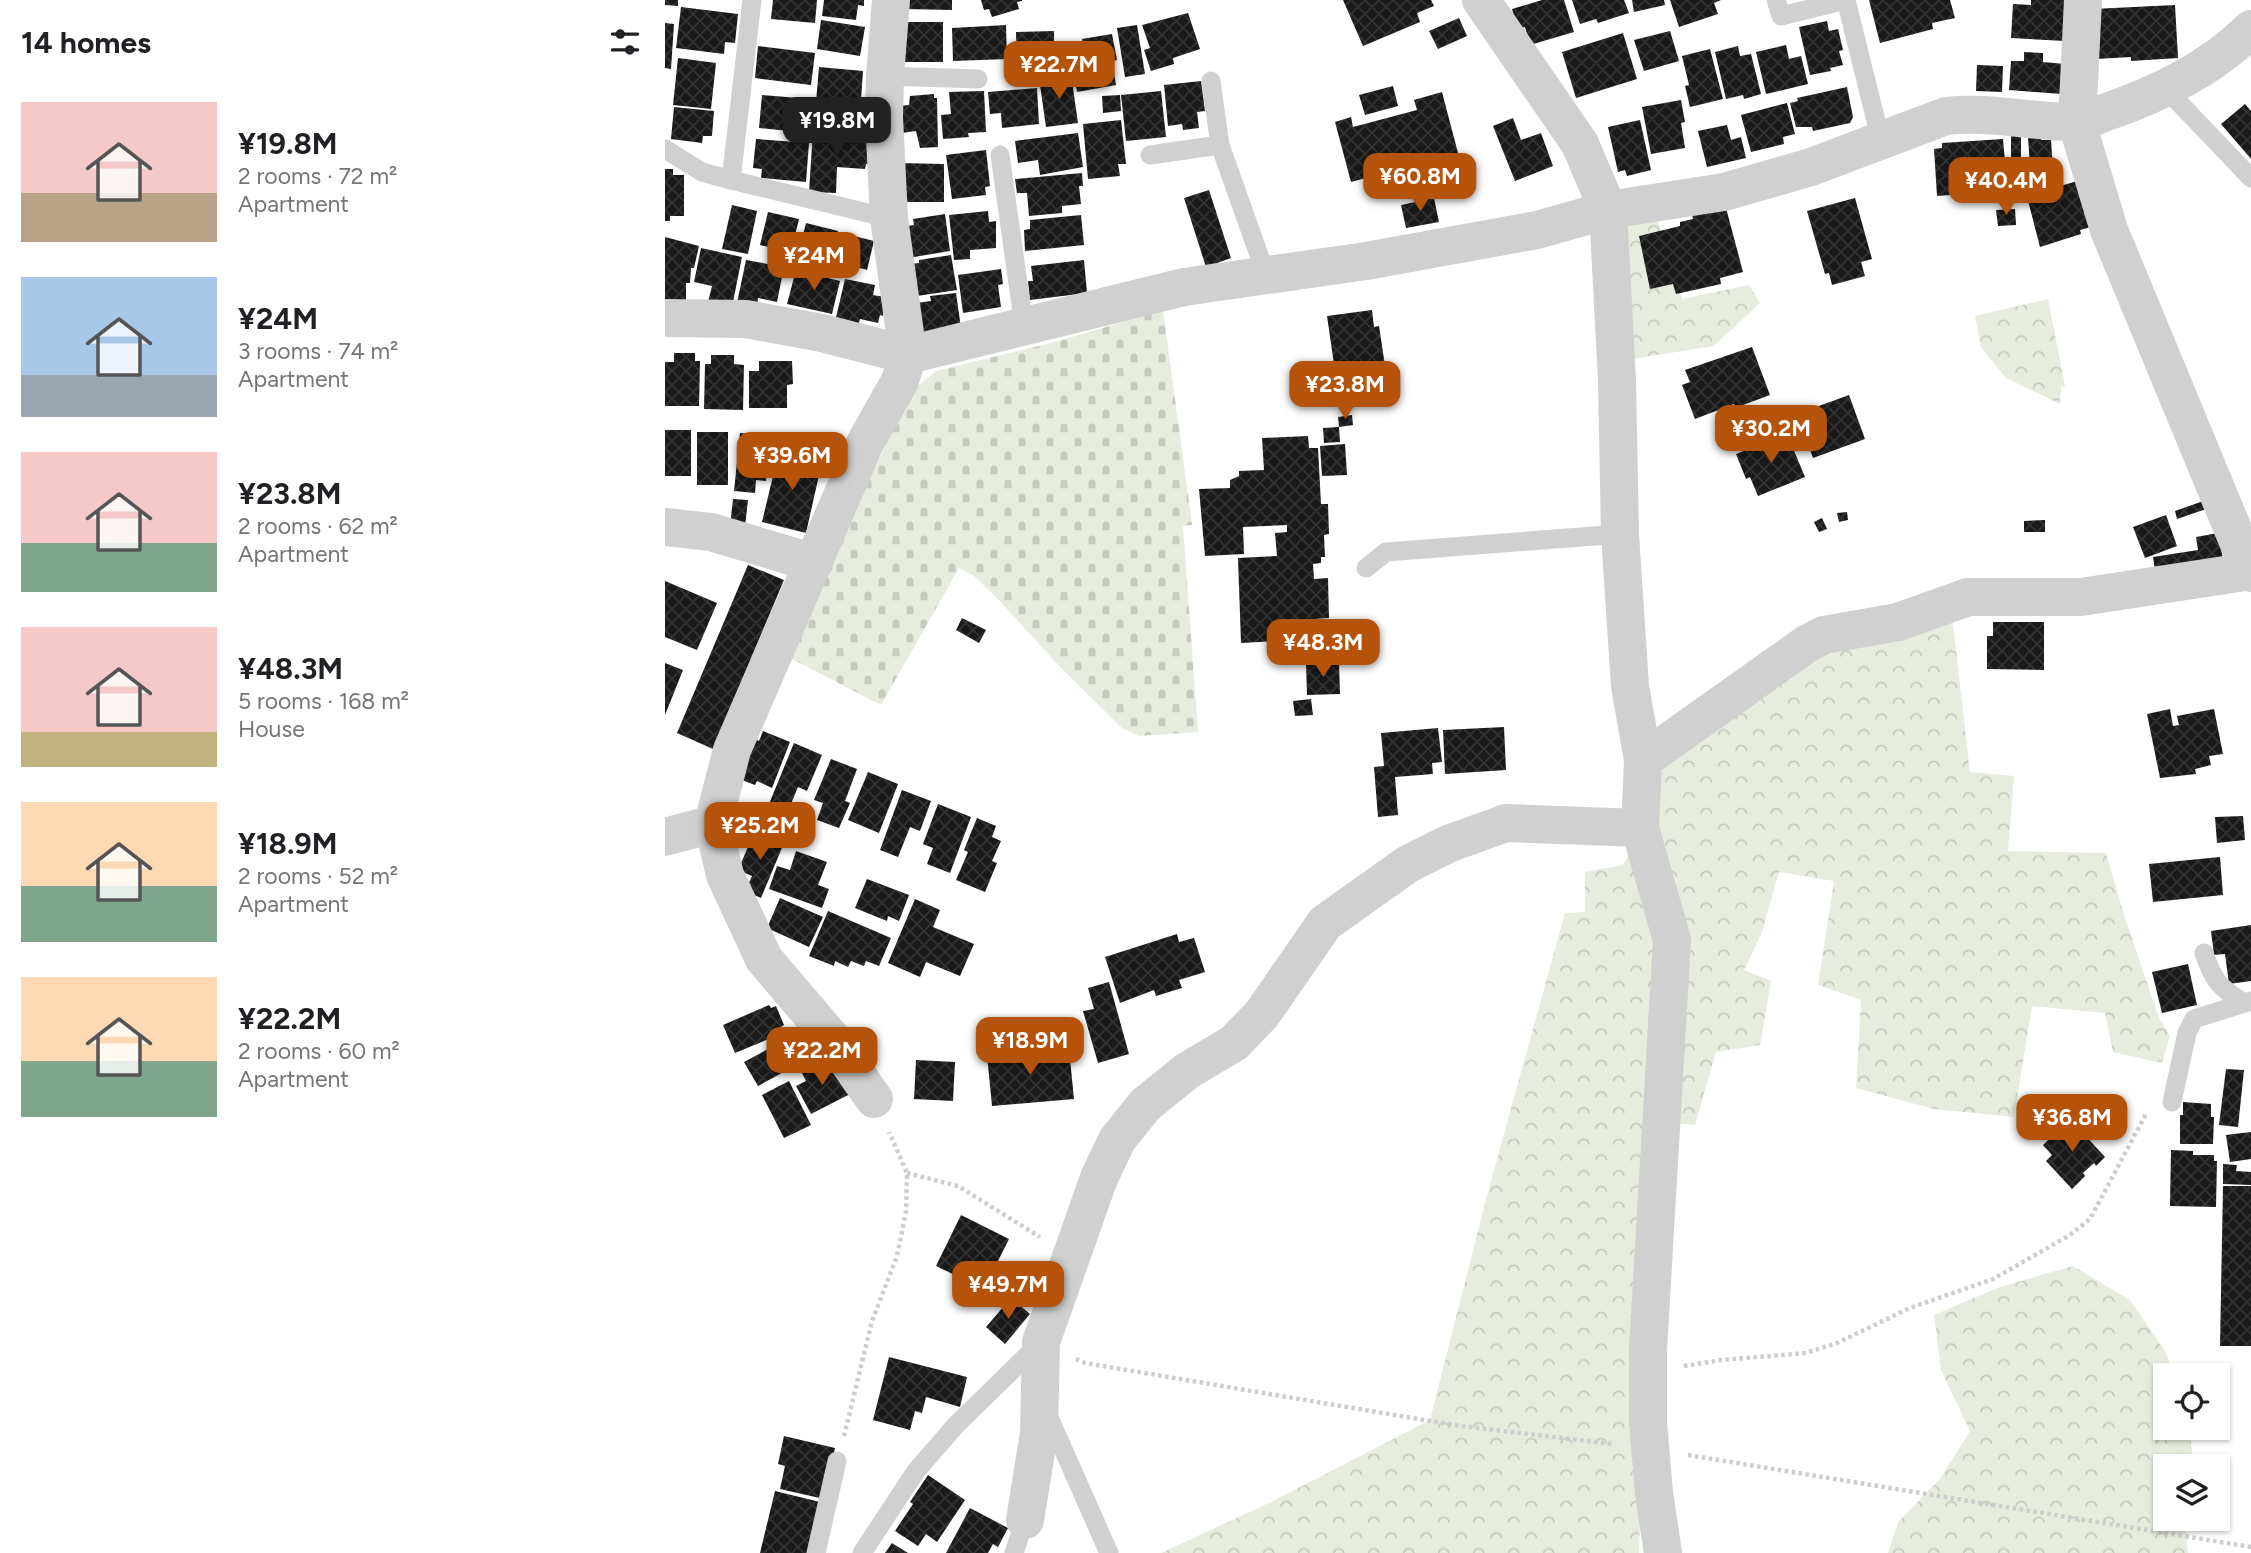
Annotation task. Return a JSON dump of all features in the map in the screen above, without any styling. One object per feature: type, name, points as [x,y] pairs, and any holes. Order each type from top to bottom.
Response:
[{"type":"street","points":[[874,1099],[833,1040],[764,959],[725,875],[713,824],[731,750],[865,443],[900,380],[908,355],[889,218],[884,76],[891,0]]},
{"type":"street","points":[[1481,0],[1580,144],[1608,210],[1617,380],[1620,534],[1630,686],[1643,760],[1640,828],[1672,940],[1653,1242],[1648,1381],[1648,1422],[1654,1493],[1663,1553]]},
{"type":"street","points":[[1643,760],[1808,643],[1824,635],[1898,622],[1968,597],[2081,597],[2251,572],[2109,230],[2077,122],[2083,0]]},
{"type":"street","points":[[665,318],[747,318],[822,333],[908,355],[1184,287],[1366,261],[1537,230],[1608,210],[1724,192],[1811,167],[1946,116],[1969,113],[2077,122],[2127,105],[2201,69],[2232,48],[2251,29]]},
{"type":"street","points":[[665,527],[711,532],[814,564]]},
{"type":"street","points":[[1020,1537],[1039,1433],[1041,1342],[1073,1257],[1098,1178],[1117,1140],[1145,1105],[1187,1071],[1234,1043],[1262,1014],[1325,923],[1408,864],[1448,844],[1506,823],[1640,828]]},
{"type":"street","points":[[665,837],[713,824]]},
{"type":"lane","points":[[731,180],[752,0]]},
{"type":"lane","points":[[1776,0],[1781,16],[1846,0],[1881,141]]},
{"type":"lane","points":[[884,76],[978,79]]},
{"type":"lane","points":[[1211,81],[1220,145],[1266,275]]},
{"type":"lane","points":[[2165,88],[2251,178]]},
{"type":"lane","points":[[1150,155],[1220,145]]},
{"type":"lane","points":[[665,149],[702,172],[889,218]]},
{"type":"lane","points":[[1000,155],[1024,326]]},
{"type":"lane","points":[[1366,568],[1386,552],[1620,534]]},
{"type":"lane","points":[[2204,953],[2212,976],[2227,993],[2248,1002]]},
{"type":"lane","points":[[2172,1102],[2187,1033],[2194,1018],[2248,1002]]},
{"type":"lane","points":[[862,1553],[916,1471],[956,1425],[1041,1342]]},
{"type":"lane","points":[[1039,1395],[1109,1553]]},
{"type":"lane","points":[[816,1553],[837,1461]]},
{"type":"path","points":[[837,1461],[872,1321],[897,1256],[906,1212],[907,1173],[874,1099]]},
{"type":"path","points":[[1648,1381],[1679,1367],[1703,1362],[1806,1353],[1837,1343],[1910,1308],[1993,1279],[2070,1235],[2090,1219],[2150,1108]]},
{"type":"path","points":[[907,1173],[958,1186],[1073,1257]]},
{"type":"green space","points":[[1657,218],[1682,299],[1749,285],[1760,303],[1714,346],[1632,359],[1623,232],[1631,224]]},
{"type":"green space","points":[[2048,299],[2065,386],[2061,387],[2060,404],[2006,378],[1981,347],[1975,316]]},
{"type":"green space","points":[[1163,310],[1192,525],[1183,526],[1198,732],[1139,736],[1122,728],[1062,669],[997,598],[973,575],[959,568],[881,705],[784,655],[912,391],[936,371],[1055,342]]},
{"type":"green space","points":[[1952,615],[1970,772],[2014,776],[2008,851],[2106,853],[2159,1018],[2170,1036],[2162,1063],[2113,1052],[2105,1013],[2032,1006],[2014,1117],[1934,1109],[1856,1088],[1861,1000],[1818,985],[1834,881],[1779,872],[1762,932],[1744,970],[1771,981],[1760,1045],[1716,1052],[1695,1125],[1653,1121],[1639,1553],[1161,1553],[1271,1502],[1430,1420],[1486,1199],[1565,913],[1585,912],[1585,872],[1623,865],[1645,826],[1648,763],[1808,643]]},
{"type":"green space","points":[[2073,1266],[2130,1300],[2165,1351],[2170,1363],[2153,1363],[2153,1440],[2191,1440],[2192,1454],[2153,1454],[2153,1531],[2186,1531],[2188,1553],[1888,1553],[1898,1522],[1940,1479],[1970,1431],[1941,1370],[1934,1315],[2000,1287]]},
{"type":"building","points":[[665,0],[678,0],[678,6],[665,5]]},
{"type":"building","points":[[773,0],[817,0],[815,23],[771,19]]},
{"type":"building","points":[[824,0],[864,0],[864,6],[858,5],[856,20],[822,16]]},
{"type":"building","points":[[904,0],[952,0],[952,10],[904,9]]},
{"type":"building","points":[[981,0],[1022,1],[1017,2],[1019,9],[992,17],[989,9],[984,10]]},
{"type":"building","points":[[1343,0],[1431,0],[1434,6],[1417,13],[1420,22],[1363,46]]},
{"type":"building","points":[[1542,0],[1564,0],[1574,32],[1530,45],[1525,27],[1518,29],[1512,9]]},
{"type":"building","points":[[1572,0],[1624,0],[1629,13],[1598,23],[1596,19],[1580,24]]},
{"type":"building","points":[[1632,0],[1664,0],[1665,5],[1634,12]]},
{"type":"building","points":[[1670,0],[1721,0],[1714,3],[1718,14],[1679,27]]},
{"type":"building","points":[[1869,0],[1950,0],[1955,18],[1932,23],[1933,29],[1880,43]]},
{"type":"building","points":[[2031,0],[2068,0],[2065,41],[2011,38],[2013,4],[2031,5]]},
{"type":"building","points":[[2175,5],[2178,58],[2131,61],[2131,57],[2096,59],[2093,9]]},
{"type":"building","points":[[681,7],[738,14],[735,43],[725,42],[724,54],[676,48]]},
{"type":"building","points":[[1188,13],[1200,49],[1173,58],[1174,64],[1151,71],[1144,50],[1150,48],[1142,25]]},
{"type":"building","points":[[1459,18],[1467,36],[1438,49],[1429,31]]},
{"type":"building","points":[[821,20],[865,27],[860,56],[817,49]]},
{"type":"building","points":[[1827,21],[1829,31],[1838,29],[1843,65],[1830,68],[1831,71],[1810,75],[1799,27]]},
{"type":"building","points":[[901,22],[943,22],[943,62],[901,62]]},
{"type":"building","points":[[665,23],[674,24],[671,69],[665,68]]},
{"type":"building","points":[[1006,25],[1007,59],[953,61],[952,28]]},
{"type":"building","points":[[1137,25],[1145,74],[1125,77],[1117,28]]},
{"type":"building","points":[[1054,31],[1054,49],[1067,49],[1067,67],[1017,68],[1016,32]]},
{"type":"building","points":[[1670,31],[1679,61],[1644,71],[1634,40]]},
{"type":"building","points":[[1623,33],[1637,79],[1576,98],[1562,52]]},
{"type":"building","points":[[1112,34],[1117,60],[1112,61],[1116,85],[1077,92],[1070,47],[1083,45],[1082,39]]},
{"type":"building","points":[[1786,45],[1789,59],[1801,56],[1808,84],[1766,94],[1756,52]]},
{"type":"building","points":[[758,46],[815,53],[811,85],[755,78]]},
{"type":"building","points":[[1738,46],[1740,56],[1751,54],[1761,94],[1744,99],[1743,95],[1726,99],[1715,52]]},
{"type":"building","points":[[1710,49],[1723,99],[1690,107],[1685,86],[1689,85],[1682,56]]},
{"type":"building","points":[[2024,52],[2043,53],[2043,62],[2065,64],[2062,94],[2009,90],[2011,61],[2024,61]]},
{"type":"building","points":[[678,58],[716,63],[711,109],[673,105]]},
{"type":"building","points":[[1977,65],[2003,66],[2002,92],[1976,91]]},
{"type":"building","points":[[819,67],[863,71],[860,113],[872,114],[871,128],[852,127],[853,115],[815,113]]},
{"type":"building","points":[[1071,74],[1078,123],[1046,127],[1039,78]]},
{"type":"building","points":[[1201,81],[1205,111],[1197,112],[1199,128],[1183,130],[1182,124],[1168,126],[1164,85]]},
{"type":"building","points":[[1393,86],[1398,106],[1365,115],[1359,95]]},
{"type":"building","points":[[1847,87],[1853,117],[1850,123],[1813,131],[1812,127],[1796,127],[1790,103],[1798,101],[1797,98]]},
{"type":"building","points":[[1037,88],[1039,124],[1002,128],[1001,113],[990,114],[988,92]]},
{"type":"building","points":[[984,91],[986,132],[968,133],[969,137],[943,139],[941,115],[951,114],[949,92]]},
{"type":"building","points":[[1161,91],[1166,137],[1126,141],[1121,95]]},
{"type":"building","points":[[1442,92],[1458,153],[1351,182],[1335,122],[1351,117],[1353,127],[1417,110],[1414,100]]},
{"type":"building","points":[[934,94],[934,98],[937,98],[938,147],[920,148],[916,131],[902,133],[900,106],[909,105],[910,96]]},
{"type":"building","points":[[762,95],[811,99],[809,133],[759,128]]},
{"type":"building","points":[[1120,95],[1121,111],[1103,113],[1102,96]]},
{"type":"building","points":[[1681,100],[1685,122],[1681,123],[1685,148],[1651,154],[1642,107]]},
{"type":"building","points":[[1787,103],[1795,134],[1783,137],[1784,144],[1751,152],[1741,115]]},
{"type":"building","points":[[2245,104],[2251,111],[2251,159],[2221,124]]},
{"type":"building","points":[[674,107],[714,111],[712,136],[703,136],[702,143],[671,139]]},
{"type":"building","points":[[1513,118],[1521,140],[1541,133],[1553,166],[1515,181],[1493,126]]},
{"type":"building","points":[[1121,120],[1126,164],[1118,164],[1120,176],[1088,179],[1083,124]]},
{"type":"building","points":[[1640,120],[1651,170],[1627,176],[1625,170],[1618,172],[1608,127]]},
{"type":"building","points":[[1727,125],[1731,140],[1741,137],[1746,158],[1707,167],[1698,131]]},
{"type":"building","points":[[813,131],[870,133],[872,164],[866,164],[865,169],[837,167],[836,193],[809,192]]},
{"type":"building","points":[[1078,133],[1083,167],[1040,175],[1038,160],[1018,163],[1015,141]]},
{"type":"building","points":[[2011,136],[2021,136],[2021,159],[2011,159]]},
{"type":"building","points":[[2041,137],[2041,140],[2051,140],[2053,170],[2046,170],[2046,178],[2031,179],[2028,138]]},
{"type":"building","points":[[756,139],[809,143],[806,182],[761,178],[762,169],[753,168]]},
{"type":"building","points":[[2003,139],[2007,184],[2003,185],[2003,189],[1950,192],[1950,195],[1937,196],[1934,149],[1942,148],[1942,143]]},
{"type":"building","points":[[986,150],[990,186],[985,187],[986,195],[952,199],[946,155]]},
{"type":"building","points":[[898,163],[944,164],[944,202],[898,202]]},
{"type":"building","points":[[665,169],[673,169],[673,175],[684,175],[684,216],[670,216],[670,221],[665,221]]},
{"type":"building","points":[[1082,173],[1083,186],[1079,186],[1081,204],[1062,206],[1062,213],[1029,216],[1027,193],[1017,193],[1015,179]]},
{"type":"building","points":[[2084,179],[2098,225],[2080,230],[2081,234],[2040,247],[2026,193]]},
{"type":"building","points":[[1209,190],[1231,258],[1206,267],[1184,198]]},
{"type":"building","points":[[1434,198],[1439,222],[1406,228],[1401,205]]},
{"type":"building","points":[[1855,198],[1872,259],[1861,262],[1865,276],[1832,285],[1829,273],[1825,274],[1807,211]]},
{"type":"building","points":[[732,205],[757,211],[748,254],[722,249]]},
{"type":"building","points":[[1726,208],[1743,272],[1720,278],[1721,284],[1676,294],[1673,284],[1650,289],[1639,236],[1680,226],[1680,222],[1693,219],[1692,215]]},
{"type":"building","points":[[2015,209],[2016,225],[1998,226],[1996,210]]},
{"type":"building","points":[[988,211],[989,222],[996,221],[996,248],[970,250],[970,259],[954,260],[949,215]]},
{"type":"building","points":[[768,212],[799,219],[791,252],[760,245]]},
{"type":"building","points":[[945,214],[950,251],[908,258],[903,227],[914,225],[913,219]]},
{"type":"building","points":[[1081,215],[1084,245],[1025,251],[1024,230],[1030,229],[1030,220]]},
{"type":"building","points":[[806,223],[838,231],[831,260],[799,251]]},
{"type":"building","points":[[842,233],[874,241],[867,270],[835,261]]},
{"type":"building","points":[[665,237],[699,246],[694,268],[691,268],[690,283],[686,283],[686,303],[665,302]]},
{"type":"building","points":[[701,248],[742,257],[732,307],[708,302],[712,286],[694,282]]},
{"type":"building","points":[[951,255],[957,290],[917,296],[910,264]]},
{"type":"building","points":[[746,260],[784,267],[777,302],[758,298],[757,307],[737,303]]},
{"type":"building","points":[[1084,260],[1087,293],[1030,300],[1028,281],[1033,281],[1031,266]]},
{"type":"building","points":[[1001,269],[1003,284],[998,285],[1001,307],[963,313],[958,275]]},
{"type":"building","points":[[796,270],[840,281],[832,314],[787,304]]},
{"type":"building","points":[[845,279],[875,285],[873,295],[885,297],[883,316],[880,315],[878,323],[860,319],[857,330],[834,326]]},
{"type":"building","points":[[956,293],[961,328],[920,333],[916,303],[931,301],[930,296]]},
{"type":"building","points":[[1372,310],[1374,327],[1379,326],[1389,392],[1339,399],[1327,316]]},
{"type":"building","points":[[1752,347],[1770,395],[1735,408],[1734,404],[1695,419],[1682,385],[1690,382],[1685,370]]},
{"type":"building","points":[[674,353],[695,353],[695,361],[700,361],[699,406],[665,406],[665,362],[674,362]]},
{"type":"building","points":[[711,355],[734,355],[734,364],[744,365],[743,410],[704,409],[705,364],[711,364]]},
{"type":"building","points":[[759,361],[792,361],[793,384],[787,385],[787,408],[749,408],[749,371],[759,371]]},
{"type":"building","points":[[1849,395],[1865,439],[1813,458],[1804,433],[1808,432],[1803,418],[1807,416],[1805,411]]},
{"type":"building","points":[[1352,415],[1353,425],[1339,427],[1338,417]]},
{"type":"building","points":[[1339,427],[1340,442],[1324,443],[1323,428]]},
{"type":"building","points":[[665,430],[691,430],[691,476],[665,476]]},
{"type":"building","points":[[697,432],[728,432],[728,485],[697,485]]},
{"type":"building","points":[[740,433],[770,436],[766,481],[756,480],[755,493],[734,491]]},
{"type":"building","points":[[1787,434],[1805,477],[1758,496],[1750,477],[1746,479],[1736,454]]},
{"type":"building","points":[[1308,436],[1309,448],[1318,448],[1321,504],[1328,504],[1329,534],[1324,535],[1325,557],[1321,557],[1321,563],[1313,564],[1314,579],[1328,578],[1329,618],[1314,619],[1315,639],[1241,643],[1238,558],[1277,556],[1275,533],[1287,532],[1287,525],[1243,527],[1244,554],[1205,556],[1199,489],[1230,488],[1230,480],[1239,476],[1239,471],[1264,470],[1262,438]]},
{"type":"building","points":[[1345,444],[1347,475],[1322,476],[1320,446]]},
{"type":"building","points":[[779,451],[822,462],[806,533],[762,522]]},
{"type":"building","points":[[733,499],[748,500],[745,527],[730,526]]},
{"type":"building","points":[[2209,499],[2212,507],[2177,519],[2175,511]]},
{"type":"building","points":[[1847,512],[1848,520],[1839,522],[1837,513]]},
{"type":"building","points":[[2166,515],[2177,546],[2145,558],[2133,527]]},
{"type":"building","points":[[1822,518],[1827,529],[1819,532],[1814,522]]},
{"type":"building","points":[[2045,520],[2045,532],[2024,532],[2024,521]]},
{"type":"building","points":[[2218,533],[2223,559],[2155,570],[2153,557],[2198,550],[2196,537]]},
{"type":"building","points":[[748,565],[784,580],[713,749],[677,733]]},
{"type":"building","points":[[665,581],[717,603],[697,650],[665,637]]},
{"type":"building","points":[[962,618],[986,630],[979,643],[956,630]]},
{"type":"building","points":[[1993,622],[2044,622],[2044,670],[1987,669],[1987,636],[1993,636]]},
{"type":"building","points":[[665,663],[683,670],[665,715]]},
{"type":"building","points":[[1339,663],[1340,694],[1307,695],[1306,664]]},
{"type":"building","points":[[1311,699],[1313,715],[1295,716],[1293,701]]},
{"type":"building","points":[[2170,709],[2173,726],[2179,725],[2177,716],[2214,709],[2223,754],[2209,756],[2211,765],[2195,769],[2196,774],[2160,778],[2147,714]]},
{"type":"building","points":[[1504,727],[1506,770],[1445,774],[1443,730]]},
{"type":"building","points":[[1438,728],[1442,762],[1432,763],[1433,774],[1395,777],[1398,815],[1378,817],[1374,767],[1384,766],[1381,733]]},
{"type":"building","points":[[763,731],[790,742],[772,788],[757,781],[755,785],[736,778],[753,738],[759,741]]},
{"type":"building","points":[[794,743],[822,755],[807,791],[798,787],[788,811],[769,804]]},
{"type":"building","points":[[831,759],[857,769],[845,801],[850,803],[839,828],[817,820],[823,803],[814,800]]},
{"type":"building","points":[[868,772],[898,784],[879,833],[848,820]]},
{"type":"building","points":[[902,790],[931,801],[920,831],[910,827],[898,857],[880,850]]},
{"type":"building","points":[[938,804],[971,817],[950,873],[927,864],[933,848],[923,844]]},
{"type":"building","points":[[2243,816],[2245,840],[2217,843],[2215,817]]},
{"type":"building","points":[[977,818],[996,826],[992,837],[1001,841],[992,861],[997,863],[985,892],[956,880],[968,852],[964,850]]},
{"type":"building","points":[[755,831],[784,843],[761,898],[745,891],[752,876],[738,870]]},
{"type":"building","points":[[796,851],[827,862],[818,885],[829,889],[822,908],[769,889],[777,866],[790,870]]},
{"type":"building","points":[[2220,857],[2223,895],[2153,902],[2149,864]]},
{"type":"building","points":[[867,879],[909,895],[899,921],[888,916],[887,921],[855,908]]},
{"type":"building","points":[[780,898],[823,917],[809,947],[767,928]]},
{"type":"building","points":[[915,899],[940,910],[933,927],[974,944],[960,976],[926,962],[920,977],[888,963]]},
{"type":"building","points":[[828,911],[891,938],[879,966],[866,961],[864,966],[851,961],[848,967],[835,961],[834,966],[809,956]]},
{"type":"building","points":[[2251,925],[2251,981],[2229,984],[2225,954],[2214,955],[2211,931]]},
{"type":"building","points":[[1177,934],[1179,942],[1194,938],[1205,972],[1179,980],[1182,988],[1156,996],[1154,990],[1120,1003],[1105,957]]},
{"type":"building","points":[[2188,964],[2197,1005],[2162,1013],[2152,972]]},
{"type":"building","points":[[1109,982],[1129,1054],[1098,1063],[1083,1011],[1094,1009],[1088,988]]},
{"type":"building","points":[[769,1005],[771,1008],[776,1006],[784,1025],[781,1027],[783,1033],[735,1053],[723,1025]]},
{"type":"building","points":[[803,1030],[812,1047],[804,1050],[806,1054],[788,1064],[791,1068],[758,1086],[744,1062]]},
{"type":"building","points":[[1069,1049],[1074,1099],[992,1106],[987,1055]]},
{"type":"building","points":[[828,1060],[852,1093],[811,1114],[796,1086],[806,1081],[802,1073]]},
{"type":"building","points":[[916,1060],[955,1062],[953,1101],[914,1099]]},
{"type":"building","points":[[2226,1069],[2244,1070],[2238,1127],[2219,1125]]},
{"type":"building","points":[[789,1081],[811,1125],[784,1138],[762,1095]]},
{"type":"building","points":[[2183,1102],[2211,1104],[2211,1117],[2214,1117],[2213,1144],[2180,1144]]},
{"type":"building","points":[[2070,1119],[2105,1157],[2083,1173],[2085,1176],[2072,1189],[2046,1161],[2052,1155],[2043,1145]]},
{"type":"building","points":[[2251,1132],[2251,1159],[2230,1162],[2226,1135]]},
{"type":"building","points":[[2171,1150],[2193,1151],[2193,1155],[2214,1155],[2214,1161],[2217,1161],[2216,1207],[2170,1206]]},
{"type":"building","points":[[2223,1164],[2237,1165],[2236,1171],[2251,1172],[2251,1185],[2223,1184]]},
{"type":"building","points":[[2223,1186],[2251,1186],[2251,1346],[2220,1346]]},
{"type":"building","points":[[961,1215],[1009,1239],[984,1289],[936,1266]]},
{"type":"building","points":[[1011,1298],[1030,1314],[1005,1344],[986,1327]]},
{"type":"building","points":[[889,1357],[967,1377],[960,1407],[926,1397],[922,1413],[915,1411],[910,1430],[873,1420]]},
{"type":"building","points":[[784,1436],[835,1448],[824,1499],[780,1489],[785,1466],[778,1464]]},
{"type":"building","points":[[928,1475],[965,1500],[937,1542],[926,1534],[918,1546],[895,1531]]},
{"type":"building","points":[[775,1491],[820,1502],[807,1553],[760,1553]]},
{"type":"building","points":[[970,1508],[1008,1528],[998,1547],[993,1544],[988,1553],[946,1553]]},
{"type":"building","points":[[892,1543],[908,1553],[885,1553]]}]
